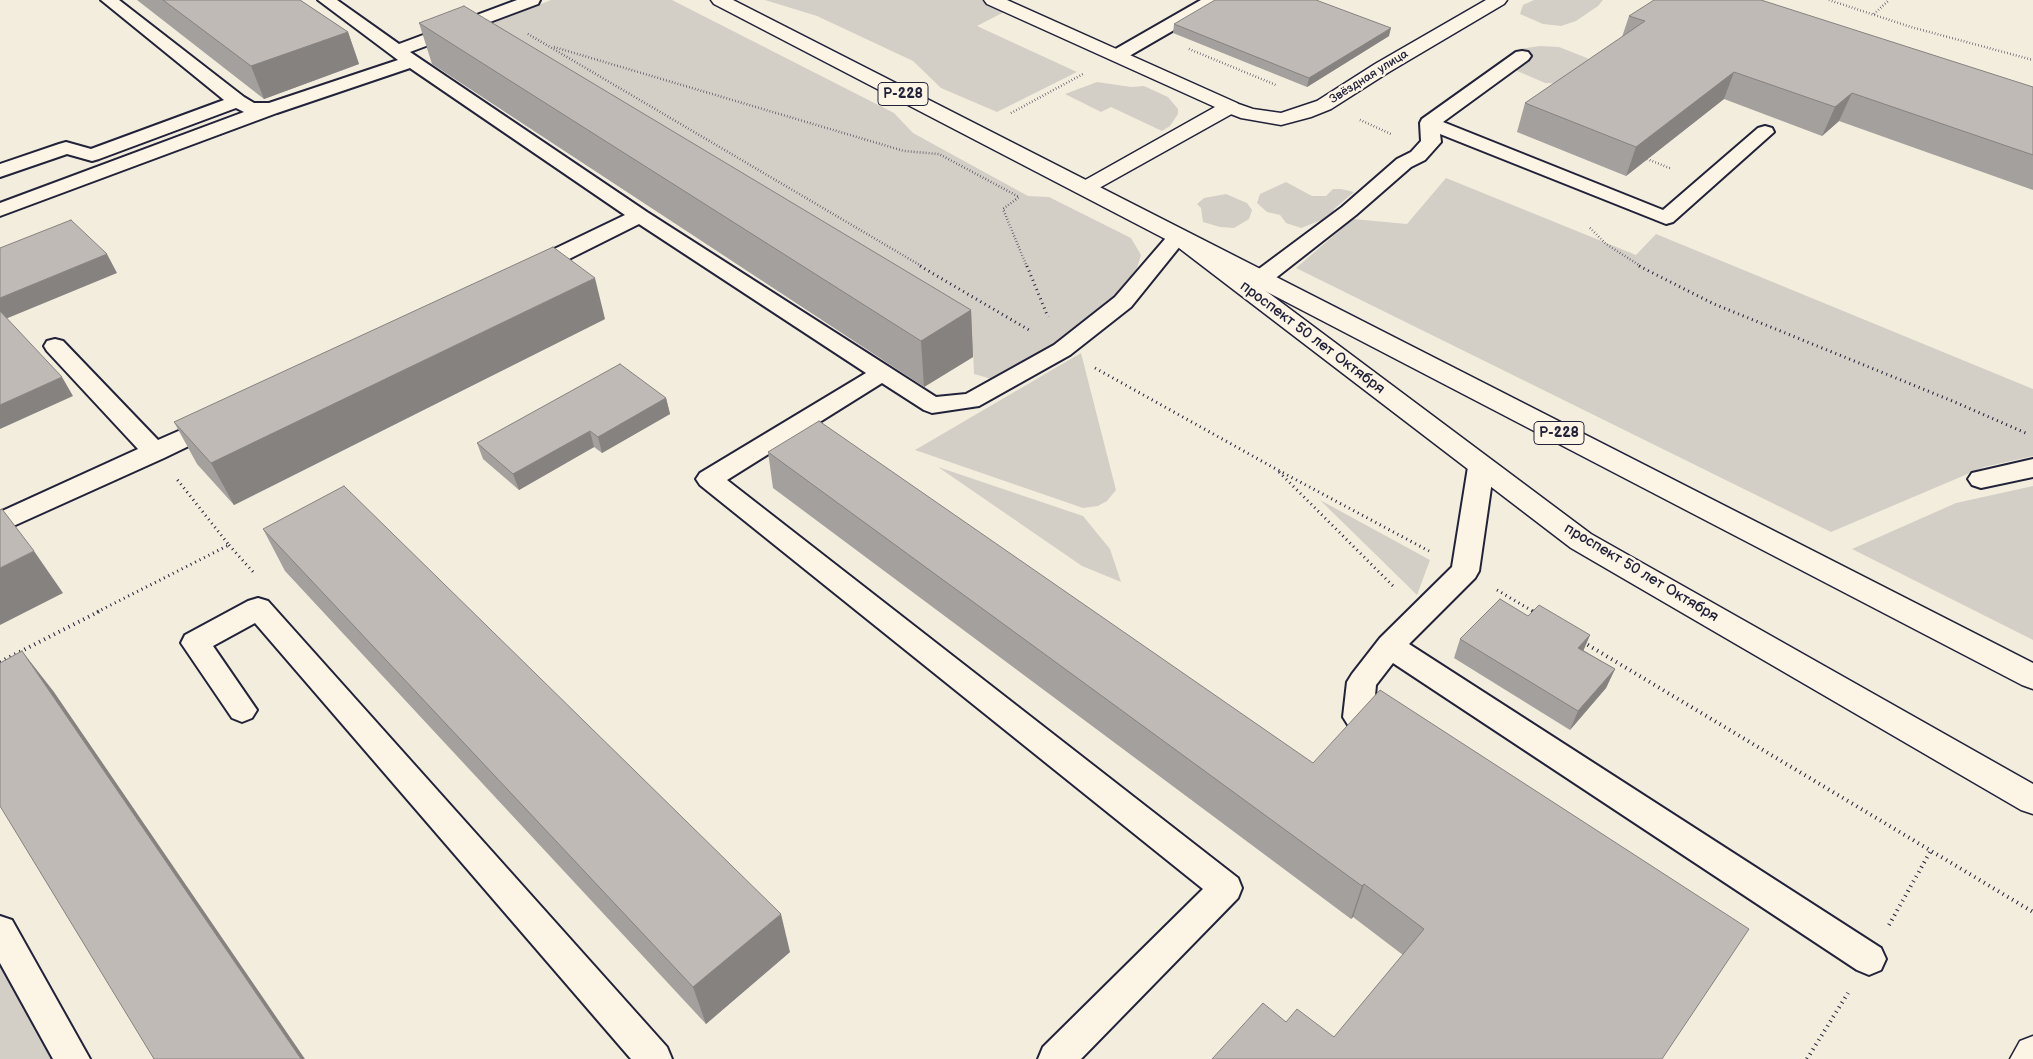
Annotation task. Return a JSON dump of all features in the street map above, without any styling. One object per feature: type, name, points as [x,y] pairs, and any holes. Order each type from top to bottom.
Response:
[{"type":"street","name":"проспект 50 лет Октября","points":[[720,0],[2033,678]]},
{"type":"street","points":[[993,0],[1230,107]]},
{"type":"street","name":"Звёздная улица","points":[[1230,107],[1248,114],[1281,119],[1324,105],[1382,68],[1498,0]]},
{"type":"street","points":[[1086,188],[1230,107]]},
{"type":"street","name":"проспект 50 лет Октября","points":[[1178,236],[1581,541],[2033,800]]},
{"type":"street","points":[[2029,1059],[2033,1054]]},
{"type":"lane","points":[[109,0],[237,101],[250,108],[270,109]]},
{"type":"lane","points":[[326,0],[404,56],[640,216],[932,405],[971,401],[1062,350],[1123,302],[1178,236]]},
{"type":"lane","points":[[0,210],[270,109],[404,56],[532,0]]},
{"type":"lane","points":[[1118,56],[1212,0]]},
{"type":"lane","points":[[1429,123],[1522,56]]},
{"type":"lane","points":[[0,171],[66,148],[92,155],[237,101]]},
{"type":"lane","points":[[1429,123],[1666,218],[1765,132]]},
{"type":"lane","points":[[1260,278],[1349,211],[1404,163],[1418,156],[1431,142],[1429,123]]},
{"type":"lane","points":[[514,277],[640,216]]},
{"type":"lane","points":[[56,346],[155,452]]},
{"type":"lane","points":[[882,373],[709,479],[1226,888],[1056,1059]]},
{"type":"lane","points":[[0,523],[236,413]]},
{"type":"lane","points":[[1358,717],[1362,682],[1390,646],[1465,571],[1481,467]]},
{"type":"lane","points":[[1982,479],[2033,468]]},
{"type":"lane","points":[[242,710],[195,643],[258,608],[654,1059]]},
{"type":"lane","points":[[1390,646],[1869,959]]},
{"type":"lane","points":[[0,931],[72,1059]]},
{"type":"path","points":[[1829,0],[1911,27],[2033,60]]},
{"type":"path","points":[[1874,14],[1888,0]]},
{"type":"path","points":[[494,15],[1062,350],[1465,571],[1542,617]]},
{"type":"path","points":[[1153,35],[1397,136]]},
{"type":"path","points":[[549,46],[904,151],[939,154],[1019,198],[1002,210],[1062,350]]},
{"type":"path","points":[[939,154],[976,132],[1118,56]]},
{"type":"path","points":[[1647,159],[1678,171]]},
{"type":"path","points":[[1590,228],[1606,244],[1630,261],[1714,304],[1950,400],[2033,437]]},
{"type":"path","points":[[0,662],[229,545],[155,452]]},
{"type":"path","points":[[1276,469],[1422,615]]},
{"type":"path","points":[[1575,637],[2033,912]]},
{"type":"shaded area","points":[[551,0],[672,0],[894,113],[913,133],[1028,196],[1049,197],[1131,238],[1141,255],[1137,268],[1109,303],[1082,332],[995,380],[974,374],[973,351],[916,315],[486,26]]},
{"type":"shaded area","points":[[765,0],[981,0],[1006,11],[977,26],[1077,72],[997,112],[941,88],[913,61],[817,16]]},
{"type":"shaded area","points":[[1534,0],[1603,0],[1598,6],[1576,21],[1561,26],[1543,24],[1520,14],[1523,5]]},
{"type":"shaded area","points":[[1540,46],[1559,47],[1587,58],[1595,66],[1568,84],[1545,83],[1515,70],[1519,49]]},
{"type":"shaded area","points":[[1097,82],[1131,87],[1144,86],[1168,97],[1178,109],[1178,114],[1170,126],[1162,131],[1111,107],[1101,112],[1065,94]]},
{"type":"shaded area","points":[[1446,178],[1636,255],[1656,234],[2033,389],[2033,456],[1984,467],[1831,532],[1296,268],[1353,219],[1407,224]]},
{"type":"shaded area","points":[[1286,182],[1312,196],[1326,196],[1333,189],[1354,192],[1334,209],[1332,216],[1301,228],[1286,223],[1280,215],[1267,212],[1257,203],[1260,194]]},
{"type":"shaded area","points":[[1226,194],[1247,203],[1252,210],[1249,219],[1234,228],[1220,227],[1203,222],[1201,208],[1197,204],[1204,198]]},
{"type":"shaded area","points":[[1081,353],[1116,490],[1107,501],[1098,506],[1083,508],[915,450]]},
{"type":"shaded area","points":[[938,467],[1083,516],[1110,549],[1121,582],[1082,566]]},
{"type":"shaded area","points":[[2033,486],[2033,640],[1852,549],[1956,503]]},
{"type":"shaded area","points":[[1320,500],[1430,560],[1417,595]]},
{"type":"shaded area","points":[[0,961],[55,1059],[0,1059]]},
{"type":"building","points":[[163,0],[300,0],[348,32],[251,66]]},
{"type":"building","points":[[1215,0],[1316,0],[1391,28],[1309,78],[1174,24]]},
{"type":"building","points":[[1654,0],[1761,0],[2033,87],[2033,155],[1852,93],[1835,107],[1734,72],[1636,147],[1525,103],[1645,21],[1629,16]]},
{"type":"building","points":[[464,6],[971,310],[921,341],[419,23]]},
{"type":"building","points":[[71,220],[107,254],[0,298],[0,248]]},
{"type":"building","points":[[553,247],[595,278],[211,463],[174,422]]},
{"type":"building","points":[[0,311],[62,377],[0,405]]},
{"type":"building","points":[[620,364],[666,398],[598,437],[590,431],[513,474],[477,443]]},
{"type":"building","points":[[819,421],[1313,763],[1380,690],[1749,929],[1662,1059],[1212,1059],[1263,1003],[1286,1022],[1297,1009],[1334,1037],[1424,929],[1364,884],[1362,886],[768,452]]},
{"type":"building","points":[[344,486],[781,914],[693,987],[263,529]]},
{"type":"building","points":[[2,509],[34,551],[0,568],[0,510]]},
{"type":"building","points":[[1500,599],[1528,616],[1539,605],[1590,635],[1578,648],[1615,669],[1578,711],[1460,639]]},
{"type":"building","points":[[22,651],[301,1059],[154,1059],[0,806],[0,663]]}]
